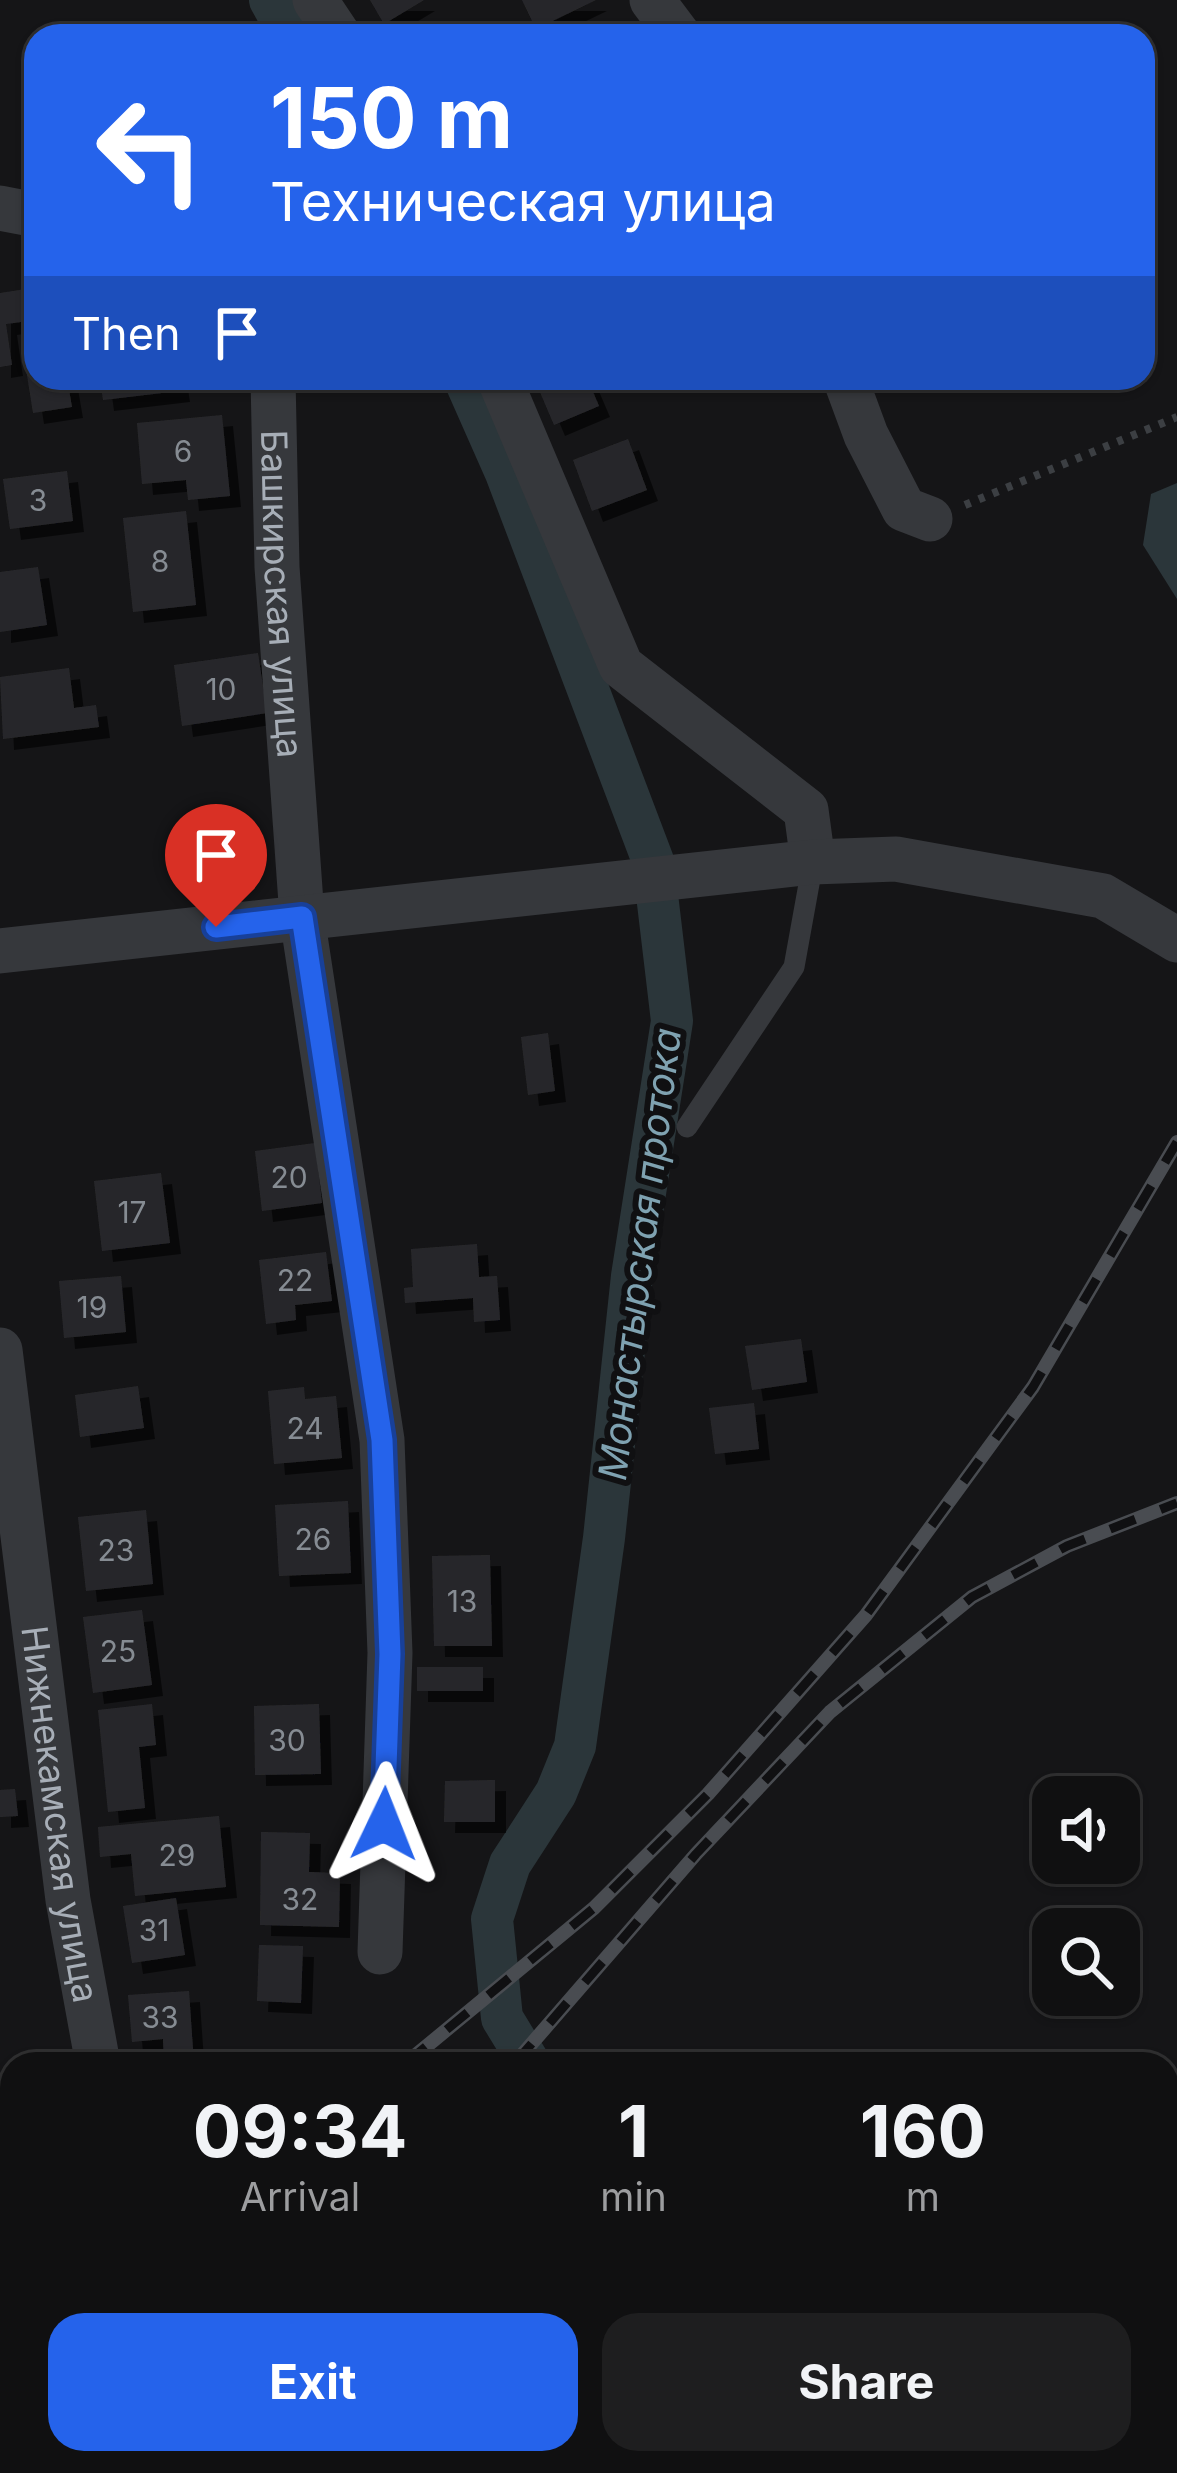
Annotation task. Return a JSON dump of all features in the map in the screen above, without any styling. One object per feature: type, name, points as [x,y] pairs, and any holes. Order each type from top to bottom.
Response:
[{"type":"street","name":"Башкирская улица","points":[[273,390],[277,568],[302,917],[382,1440],[390,1654],[380,1952]]},
{"type":"street","points":[[504,390],[621,666],[806,810],[813,862]]},
{"type":"street","points":[[849,390],[866,435],[904,509],[930,519]]},
{"type":"street","points":[[0,951],[813,862],[896,859],[1103,896],[1177,940]]},
{"type":"street","name":"Нижнекамская улица","points":[[0,1350],[68,1900],[96,2052]]},
{"type":"lane","points":[[687,1126],[794,968],[813,862]]},
{"type":"path","points":[[930,519],[1177,418]]},
{"type":"shaded area","points":[[1177,483],[1177,599],[1143,545],[1151,494]]},
{"type":"building","points":[[370,0],[424,0],[384,24]]},
{"type":"building","points":[[522,0],[596,0],[546,24],[534,24]]},
{"type":"building","points":[[24,289],[24,322],[6,324],[12,365],[0,367],[0,293]]},
{"type":"building","points":[[29,390],[69,390],[72,407],[33,413]]},
{"type":"building","points":[[102,390],[179,391],[103,400]]},
{"type":"building","points":[[539,390],[592,390],[599,406],[554,425]]},
{"type":"building","points":[[222,415],[230,496],[188,500],[186,480],[142,484],[137,423]]},
{"type":"building","points":[[628,439],[647,490],[592,511],[573,460]]},
{"type":"building","points":[[67,471],[73,521],[10,529],[3,479]]},
{"type":"building","points":[[186,511],[196,605],[133,612],[123,518]]},
{"type":"building","points":[[38,567],[47,625],[0,632],[0,572]]},
{"type":"building","points":[[258,653],[267,713],[182,726],[174,665]]},
{"type":"building","points":[[69,668],[74,708],[96,705],[99,727],[3,739],[0,677]]},
{"type":"building","points":[[548,1033],[555,1091],[528,1095],[521,1037]]},
{"type":"building","points":[[315,1143],[322,1203],[262,1211],[255,1151]]},
{"type":"building","points":[[161,1173],[170,1243],[102,1251],[94,1181]]},
{"type":"building","points":[[477,1244],[479,1277],[497,1276],[500,1320],[474,1322],[473,1298],[405,1303],[404,1288],[413,1287],[411,1249]]},
{"type":"building","points":[[326,1252],[332,1301],[295,1305],[296,1320],[266,1324],[259,1260]]},
{"type":"building","points":[[121,1276],[126,1332],[64,1338],[59,1281]]},
{"type":"building","points":[[801,1339],[807,1382],[752,1390],[745,1346]]},
{"type":"building","points":[[138,1386],[144,1428],[80,1437],[75,1395]]},
{"type":"building","points":[[304,1387],[305,1399],[336,1396],[342,1458],[274,1464],[268,1391]]},
{"type":"building","points":[[754,1403],[759,1449],[715,1454],[709,1408]]},
{"type":"building","points":[[348,1501],[351,1573],[279,1576],[275,1505]]},
{"type":"building","points":[[146,1510],[153,1584],[86,1591],[78,1517]]},
{"type":"building","points":[[490,1555],[492,1646],[434,1646],[432,1556]]},
{"type":"building","points":[[142,1610],[152,1685],[93,1693],[83,1617]]},
{"type":"building","points":[[417,1667],[483,1667],[483,1691],[417,1691]]},
{"type":"building","points":[[152,1704],[156,1745],[139,1747],[145,1808],[108,1812],[98,1710]]},
{"type":"building","points":[[319,1704],[321,1774],[255,1775],[254,1706]]},
{"type":"building","points":[[495,1780],[495,1822],[444,1822],[445,1781]]},
{"type":"building","points":[[15,1789],[18,1816],[0,1817],[0,1790]]},
{"type":"building","points":[[219,1816],[226,1887],[135,1896],[131,1854],[100,1857],[98,1827]]},
{"type":"building","points":[[261,1832],[310,1833],[309,1872],[340,1873],[339,1927],[260,1925]]},
{"type":"building","points":[[176,1898],[185,1955],[132,1963],[123,1906]]},
{"type":"building","points":[[259,1945],[303,1946],[301,2003],[257,2001]]},
{"type":"building","points":[[189,1991],[193,2052],[164,2052],[163,2039],[132,2042],[128,1995]]},
{"type":"waterway","name":"Монастырская протока","points":[[270,0],[283,24]]},
{"type":"waterway","name":"Монастырская протока","points":[[469,390],[506,473],[653,861],[672,1021],[632,1276],[604,1538],[575,1746],[556,1793],[510,1864],[492,1919],[502,2018],[523,2052]]},
{"type":"railway","points":[[420,2052],[594,1908],[708,1794],[866,1615],[1033,1387],[1177,1142]]},
{"type":"railway","points":[[524,2052],[696,1854],[830,1712],[972,1597],[1067,1546],[1177,1503]]},
{"type":"route","points":[[216,927],[302,917],[382,1440],[390,1654],[384,1824]]}]
